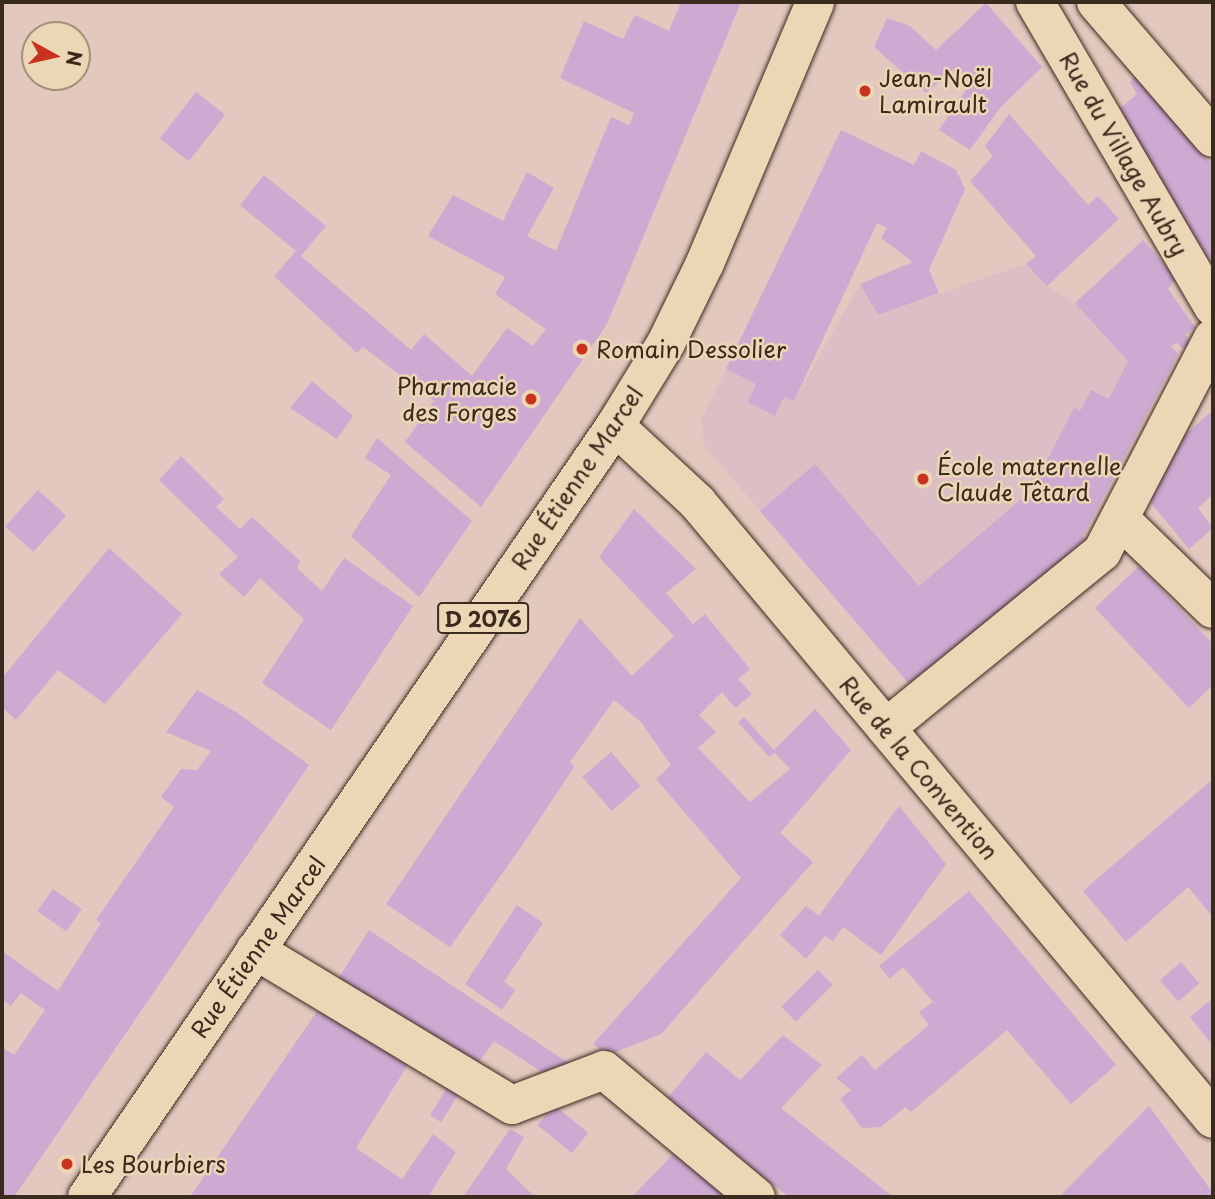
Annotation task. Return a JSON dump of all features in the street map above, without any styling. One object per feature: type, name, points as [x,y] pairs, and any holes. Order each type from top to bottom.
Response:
[{"type":"street","name":"Rue Étienne Marcel","points":[[87,1197],[615,426],[666,343],[705,263],[815,2]]},
{"type":"street","name":"Rue du Village Aubry","points":[[1035,2],[1213,307]]},
{"type":"street","points":[[1096,2],[1213,138]]},
{"type":"street","points":[[886,728],[1102,552],[1213,338]]},
{"type":"street","name":"Rue de la Convention","points":[[615,426],[697,502],[1213,1119]]},
{"type":"street","points":[[1120,519],[1213,609]]},
{"type":"street","points":[[255,950],[512,1105],[604,1070],[756,1197]]},
{"type":"shaded area","name":"École maternelle Claude Têtard","points":[[1026,264],[1047,286],[1075,303],[1106,274],[1178,354],[1083,536],[1085,540],[911,686],[705,447],[701,420],[726,369],[756,384],[775,416],[784,397],[794,401],[860,284],[878,315]]},
{"type":"building","points":[[681,2],[741,2],[607,324],[481,507],[405,442],[434,401],[363,347],[357,353],[274,276],[296,251],[240,205],[264,175],[326,226],[301,256],[411,350],[424,334],[472,376],[507,328],[533,346],[546,329],[495,294],[505,277],[428,236],[453,195],[503,221],[527,172],[554,188],[527,236],[556,251],[611,117],[629,125],[634,113],[560,78],[584,21],[623,39],[635,15],[669,31]]},
{"type":"building","points":[[986,3],[1042,67],[1000,108],[970,150],[939,130],[971,82],[955,68],[926,93],[874,47],[887,18],[910,26],[936,50]]},
{"type":"building","points":[[1137,74],[1213,166],[1213,266],[1117,111],[1137,94],[1130,82]]},
{"type":"building","points":[[196,92],[225,115],[189,161],[160,138]]},
{"type":"building","points":[[1009,114],[1088,205],[1098,196],[1119,219],[1047,286],[1026,264],[1036,256],[970,181],[993,156],[985,146]]},
{"type":"building","points":[[841,130],[914,165],[921,151],[956,170],[965,189],[929,270],[939,293],[878,315],[860,284],[913,262],[881,238],[887,228],[877,223],[794,401],[784,397],[775,416],[748,402],[756,384],[726,369]]},
{"type":"building","points":[[1143,240],[1176,278],[1168,289],[1195,327],[1185,335],[1190,342],[1183,349],[1177,343],[1171,346],[1178,354],[1083,536],[1085,540],[911,686],[760,511],[815,464],[919,586],[1031,491],[1074,408],[1080,411],[1091,390],[1109,399],[1128,361],[1075,303]]},
{"type":"building","points":[[312,381],[353,416],[337,439],[290,408]]},
{"type":"building","points":[[1213,410],[1213,494],[1198,508],[1213,528],[1189,549],[1141,491],[1154,462]]},
{"type":"building","points":[[377,438],[472,521],[419,597],[351,536],[391,475],[365,458]]},
{"type":"building","points":[[181,456],[224,499],[216,507],[240,529],[252,517],[300,561],[297,568],[322,591],[344,558],[413,606],[331,730],[262,683],[304,619],[260,578],[244,597],[219,574],[238,557],[159,480]]},
{"type":"building","points":[[38,490],[66,515],[33,552],[5,526]]},
{"type":"building","points":[[634,509],[696,569],[666,593],[693,624],[705,614],[750,669],[738,679],[752,694],[735,708],[722,692],[699,715],[716,732],[698,748],[750,802],[790,769],[773,751],[815,709],[851,750],[780,833],[813,862],[661,1034],[608,1055],[593,1044],[741,878],[656,779],[671,765],[641,722],[614,700],[570,762],[574,767],[521,847],[450,947],[386,904],[580,618],[632,676],[674,636],[599,557]]},
{"type":"building","points":[[109,548],[182,614],[105,704],[58,670],[16,720],[2,707],[2,678]]},
{"type":"building","points":[[1139,566],[1213,644],[1213,685],[1189,708],[1095,608]]},
{"type":"building","points":[[197,690],[236,712],[309,765],[14,1197],[2,1197],[2,1047],[14,1055],[45,1010],[21,993],[11,1006],[2,1000],[2,951],[58,991],[101,923],[96,920],[174,807],[161,797],[181,769],[197,770],[211,751],[166,732]]},
{"type":"building","points":[[744,717],[775,752],[770,757],[738,722]]},
{"type":"building","points":[[611,752],[641,786],[612,811],[582,777]]},
{"type":"building","points":[[1213,779],[1213,917],[1188,887],[1126,942],[1083,891]]},
{"type":"building","points":[[899,806],[946,864],[881,955],[843,927],[833,941],[825,936],[806,959],[780,935],[806,906],[819,916]]},
{"type":"building","points":[[53,889],[82,909],[66,931],[38,911]]},
{"type":"building","points":[[969,891],[1116,1065],[1071,1104],[1007,1030],[911,1112],[905,1107],[881,1127],[862,1128],[840,1099],[851,1090],[836,1078],[862,1055],[875,1070],[929,1025],[919,1012],[933,1002],[903,967],[890,979],[879,966]]},
{"type":"building","points":[[517,905],[543,923],[504,982],[515,990],[502,1010],[465,984]]},
{"type":"building","points":[[369,930],[573,1066],[548,1076],[494,1041],[474,1069],[338,979]]},
{"type":"building","points":[[1181,962],[1199,983],[1178,1002],[1160,980]]},
{"type":"building","points":[[818,970],[833,985],[796,1022],[781,1007]]},
{"type":"building","points":[[1213,998],[1213,1046],[1190,1017]]},
{"type":"building","points":[[322,1004],[409,1063],[356,1148],[402,1179],[433,1134],[456,1152],[428,1197],[190,1197]]},
{"type":"building","points":[[783,1035],[822,1065],[781,1108],[893,1197],[789,1197],[665,1101],[706,1052],[740,1080]]},
{"type":"building","points":[[447,1088],[458,1095],[441,1122],[430,1115]]},
{"type":"building","points":[[554,1105],[588,1133],[572,1153],[538,1125]]},
{"type":"building","points":[[1149,1106],[1213,1193],[1209,1197],[1059,1197]]},
{"type":"building","points":[[510,1129],[524,1137],[506,1169],[535,1197],[463,1197]]},
{"type":"building","points":[[676,1151],[731,1197],[632,1197]]},
{"type":"place","name":"Jean-Noël Lamirault","points":[[865,91]]},
{"type":"place","name":"Romain Dessolier","points":[[582,349]]},
{"type":"place","name":"Pharmacie des Forges","points":[[531,399]]},
{"type":"place","name":"École maternelle Claude Têtard","points":[[923,479]]},
{"type":"place","name":"Les Bourbiers","points":[[67,1164]]}]
